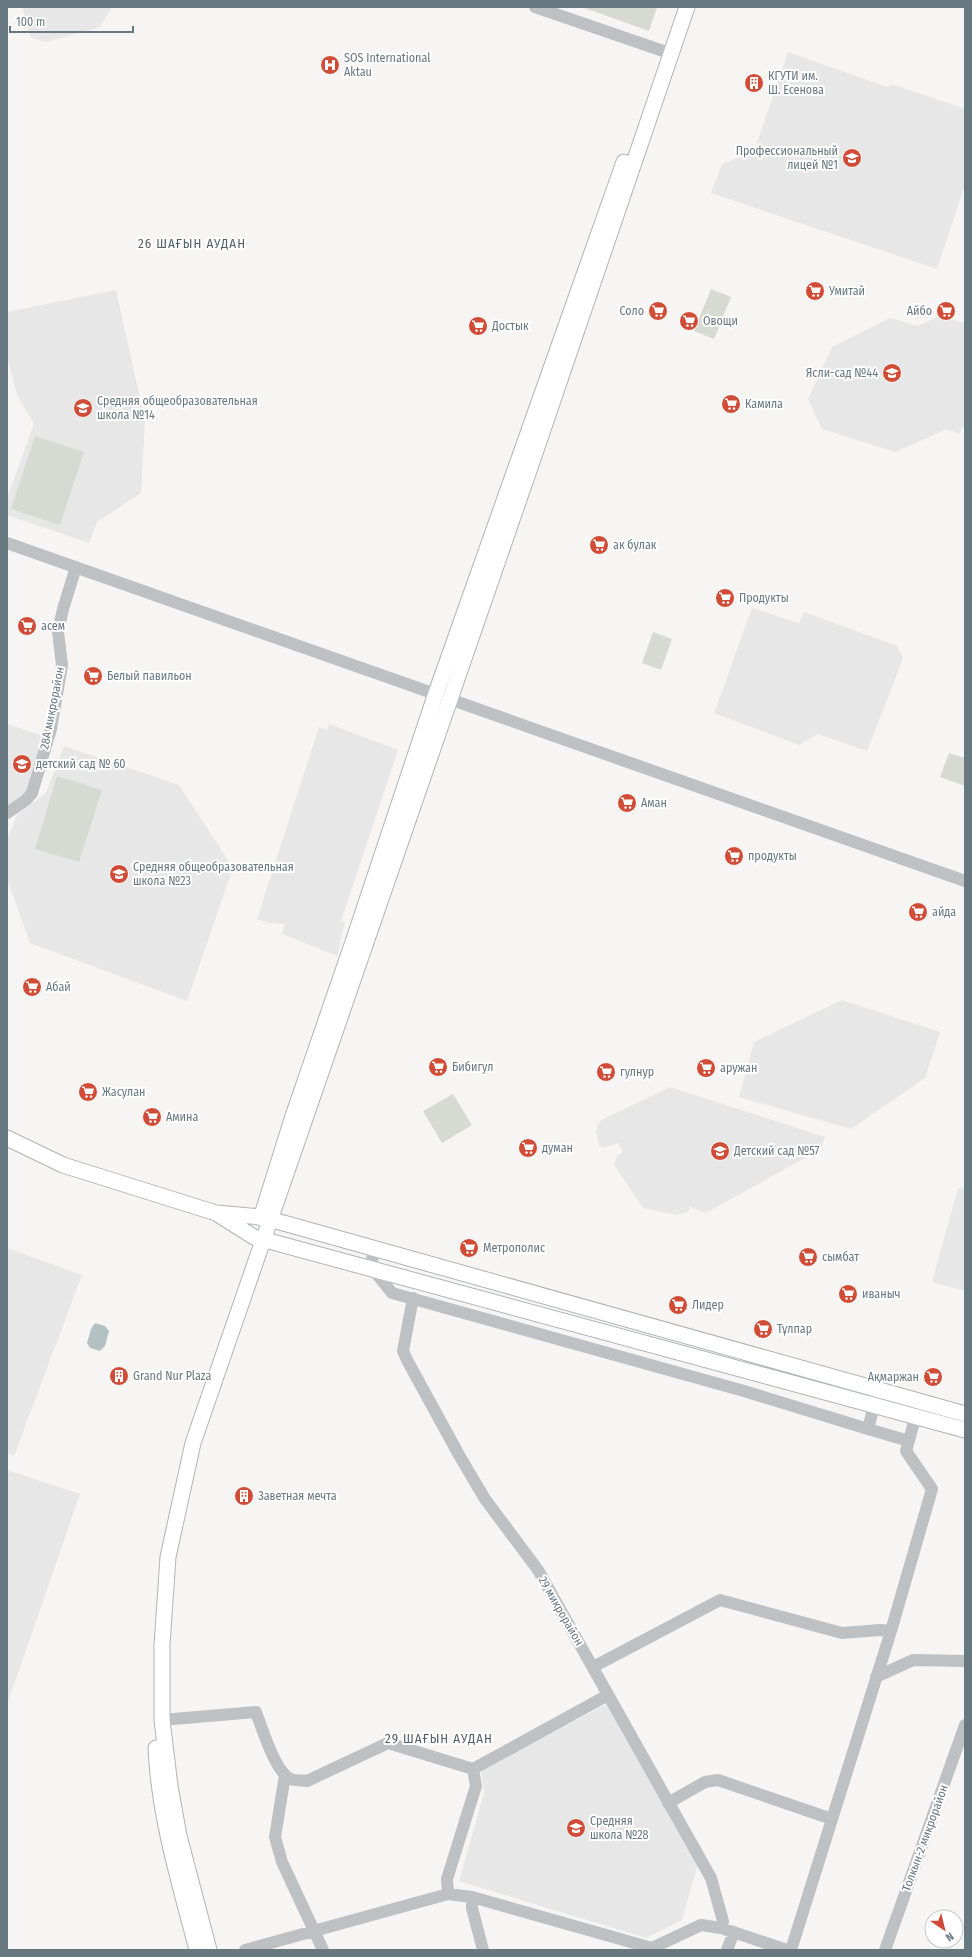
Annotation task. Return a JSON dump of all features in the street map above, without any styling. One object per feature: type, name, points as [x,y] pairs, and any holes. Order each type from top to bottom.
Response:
[{"type":"main road","points":[[197,1950],[170,1842],[159,1788],[159,1721],[168,1558],[200,1411],[266,1218],[451,698],[667,53],[678,7]]},
{"type":"main road","points":[[266,1218],[280,1156],[436,693],[667,53],[688,7]]},
{"type":"main road","points":[[7,1138],[63,1165],[216,1213],[266,1218],[374,1248],[876,1397],[916,1415],[965,1430]]},
{"type":"main road","points":[[216,1213],[259,1238],[876,1397],[965,1414]]},
{"type":"main road","points":[[159,1721],[179,1836],[209,1950]]},
{"type":"street","points":[[535,7],[667,53]]},
{"type":"street","points":[[7,543],[451,698],[965,881]]},
{"type":"street","name":"28А микрорайон","points":[[7,813],[26,800],[32,793],[51,729],[62,665],[58,632],[62,609],[76,567]]},
{"type":"street","points":[[374,1248],[371,1267],[392,1293],[744,1390],[909,1441]]},
{"type":"street","name":"29 микрорайон","points":[[412,1298],[403,1351],[407,1360],[485,1499],[538,1570],[711,1878],[723,1921],[721,1928]]},
{"type":"street","points":[[868,1429],[876,1397]]},
{"type":"street","points":[[791,1950],[876,1677],[932,1489],[906,1452],[916,1415]]},
{"type":"street","points":[[593,1667],[720,1600],[842,1633],[880,1630],[890,1631]]},
{"type":"street","points":[[876,1677],[908,1661],[965,1661]]},
{"type":"street","points":[[159,1721],[256,1712],[278,1765],[284,1775],[292,1779],[307,1781],[388,1743],[472,1769],[608,1695]]},
{"type":"street","name":"Толкын-2 микрорайон","points":[[886,1950],[965,1725]]},
{"type":"street","points":[[448,1894],[447,1879],[476,1786],[472,1769]]},
{"type":"street","points":[[284,1775],[275,1837],[282,1862],[323,1950]]},
{"type":"street","points":[[668,1803],[705,1782],[718,1780],[832,1819]]},
{"type":"street","points":[[245,1950],[448,1894],[472,1897],[651,1949],[701,1925],[721,1928],[787,1950]]},
{"type":"street","points":[[472,1897],[472,1908],[483,1950]]},
{"type":"street","points":[[727,1950],[734,1932]]},
{"type":"shaded area","points":[[22,7],[112,7],[100,27],[46,42],[31,38]]},
{"type":"shaded area","points":[[582,7],[657,7],[649,31]]},
{"type":"shaded area","name":"Профессиональный лицей №1","points":[[788,52],[887,87],[892,84],[965,109],[965,185],[937,269],[711,193],[722,164],[754,152]]},
{"type":"shaded area","points":[[711,289],[731,297],[714,339],[694,331]]},
{"type":"shaded area","name":"Cредняя общеобразовательная школа №14","points":[[116,290],[145,420],[141,493],[97,522],[89,543],[7,515],[7,498],[34,424],[17,395],[7,356],[7,312]]},
{"type":"shaded area","name":"Ясли-сад №44","points":[[939,316],[965,323],[965,426],[959,434],[947,429],[895,452],[822,429],[808,399],[832,347],[890,318],[918,326]]},
{"type":"shaded area","points":[[35,436],[84,452],[60,525],[11,509]]},
{"type":"shaded area","points":[[752,608],[799,623],[804,612],[897,646],[903,659],[867,751],[818,734],[799,745],[714,713]]},
{"type":"shaded area","points":[[653,632],[672,639],[661,670],[642,663]]},
{"type":"shaded area","name":"детский сад № 60","points":[[7,724],[44,736],[28,791],[7,805]]},
{"type":"shaded area","points":[[329,724],[398,750],[341,921],[345,922],[337,956],[282,934],[285,924],[269,923],[257,919],[319,727],[327,730]]},
{"type":"shaded area","name":"Средняя общеобразовательная школа №23","points":[[64,746],[179,785],[233,868],[187,1001],[30,943],[7,879],[7,840],[17,815],[46,793]]},
{"type":"shaded area","points":[[949,753],[965,758],[965,786],[940,777]]},
{"type":"shaded area","points":[[57,776],[102,790],[79,862],[35,849]]},
{"type":"shaded area","points":[[842,1000],[940,1032],[925,1078],[851,1129],[739,1097],[754,1042]]},
{"type":"shaded area","name":"Детский сад №57","points":[[670,1087],[825,1137],[821,1149],[706,1213],[690,1207],[688,1212],[676,1215],[643,1208],[614,1165],[617,1156],[623,1152],[618,1143],[603,1148],[599,1145],[596,1132],[597,1126],[601,1120]]},
{"type":"shaded area","points":[[453,1094],[472,1125],[442,1143],[423,1111]]},
{"type":"shaded area","points":[[965,1183],[965,1291],[932,1282],[958,1188],[964,1189]]},
{"type":"shaded area","points":[[7,1248],[82,1275],[14,1456],[7,1453]]},
{"type":"shaded area","points":[[95,1323],[105,1326],[109,1331],[105,1346],[100,1351],[90,1348],[87,1343],[91,1329]]},
{"type":"shaded area","points":[[7,1470],[80,1494],[7,1705]]},
{"type":"shaded area","name":"Средняя школа №28","points":[[609,1703],[698,1863],[682,1920],[646,1938],[459,1881],[484,1793],[481,1770]]},
{"type":"place","name":"SOS International Aktau","points":[[330,65]]},
{"type":"place","name":"КГУТИ им. Ш. Есенова","points":[[754,83]]},
{"type":"place","name":"Профессиональный лицей №1","points":[[852,158]]},
{"type":"place","name":"Умитай","points":[[815,291]]},
{"type":"place","name":"Соло","points":[[658,311]]},
{"type":"place","name":"Айбо","points":[[946,311]]},
{"type":"place","name":"Овощи","points":[[689,321]]},
{"type":"place","name":"Достык","points":[[478,326]]},
{"type":"place","name":"Ясли-сад №44","points":[[892,373]]},
{"type":"place","name":"Камила","points":[[731,404]]},
{"type":"place","name":"Cредняя общеобразовательная школа №14","points":[[83,408]]},
{"type":"place","name":"ак булак","points":[[599,545]]},
{"type":"place","name":"Продукты","points":[[725,598]]},
{"type":"place","name":"асем","points":[[27,626]]},
{"type":"place","name":"Белый павильон","points":[[93,676]]},
{"type":"place","name":"детский сад № 60","points":[[22,764]]},
{"type":"place","name":"Аман","points":[[627,803]]},
{"type":"place","name":"продукты","points":[[734,856]]},
{"type":"place","name":"Средняя общеобразовательная школа №23","points":[[119,874]]},
{"type":"place","name":"айда","points":[[918,912]]},
{"type":"place","name":"Абай","points":[[32,987]]},
{"type":"place","name":"Бибигул","points":[[438,1067]]},
{"type":"place","name":"аружан","points":[[706,1068]]},
{"type":"place","name":"гулнур","points":[[606,1072]]},
{"type":"place","name":"Жасулан","points":[[88,1092]]},
{"type":"place","name":"Амина","points":[[152,1117]]},
{"type":"place","name":"думан","points":[[528,1148]]},
{"type":"place","name":"Детский сад №57","points":[[720,1151]]},
{"type":"place","name":"Метрополис","points":[[469,1248]]},
{"type":"place","name":"сымбат","points":[[808,1257]]},
{"type":"place","name":"иваныч","points":[[848,1294]]},
{"type":"place","name":"Лидер","points":[[678,1305]]},
{"type":"place","name":"Тұлпар","points":[[763,1329]]},
{"type":"place","name":"Grand Nur Plaza","points":[[119,1376]]},
{"type":"place","name":"Ақмаржан","points":[[933,1377]]},
{"type":"place","name":"Заветная мечта","points":[[244,1496]]},
{"type":"place","name":"Средняя школа №28","points":[[576,1828]]},
{"type":"district","name":"26 ШАҒЫН АУДАН","points":[[192,243]]},
{"type":"district","name":"29 ШАҒЫН АУДАН","points":[[439,1738]]}]
